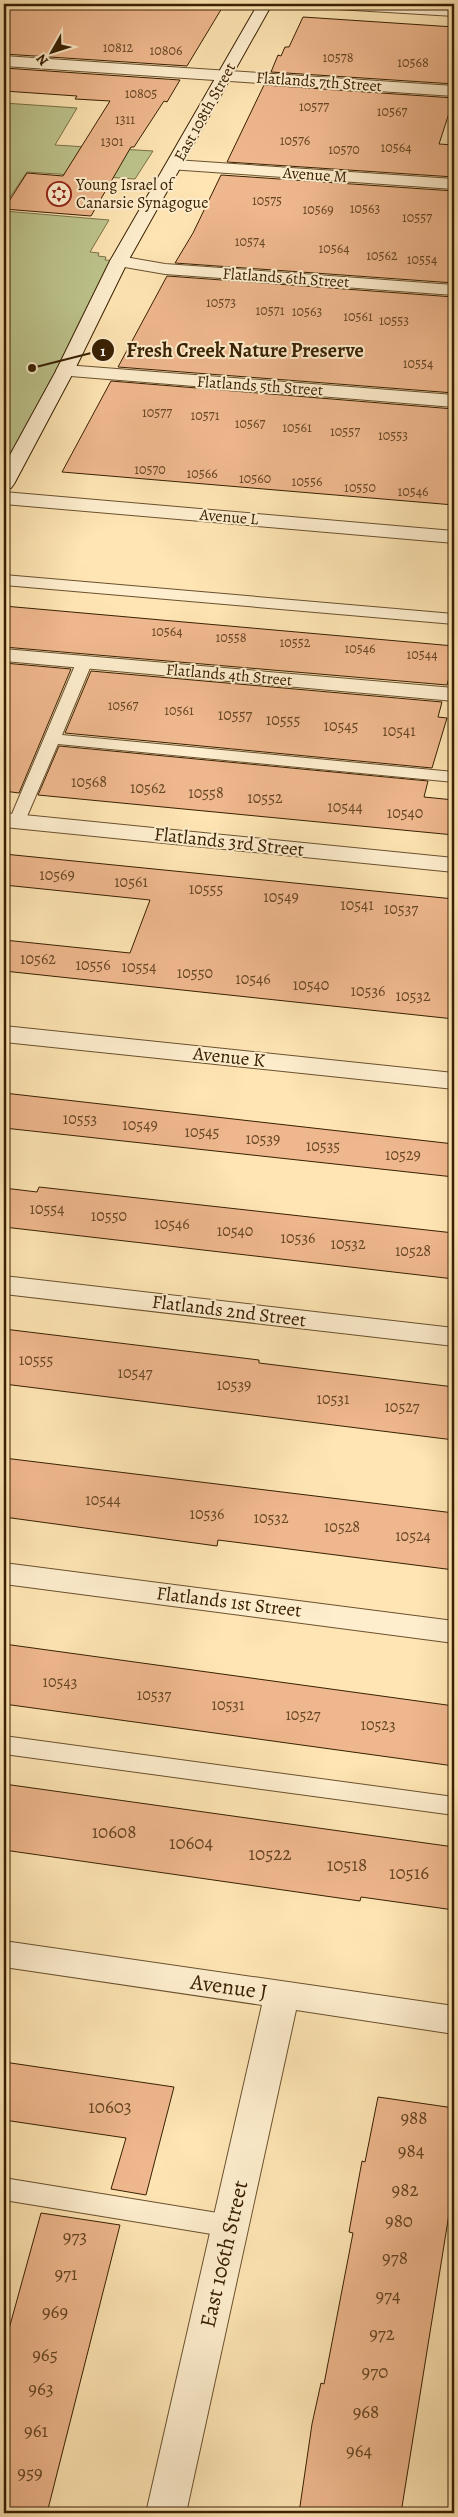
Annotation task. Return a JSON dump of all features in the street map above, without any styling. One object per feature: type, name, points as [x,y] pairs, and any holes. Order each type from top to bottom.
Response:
[{"type":"street","name":"East 108th Street","points":[[4,484],[65,371],[119,261],[176,165],[264,4]]},
{"type":"street","points":[[320,4],[454,12]]},
{"type":"street","name":"Flatlands 7th Street","points":[[4,61],[454,91]]},
{"type":"street","name":"Avenue M","points":[[176,165],[454,184]]},
{"type":"street","name":"Flatlands 6th Street","points":[[119,261],[164,269],[454,290]]},
{"type":"street","name":"Flatlands 5th Street","points":[[65,371],[454,401]]},
{"type":"street","name":"Avenue L","points":[[4,498],[454,536]]},
{"type":"street","name":"Flatlands 4th Street","points":[[4,655],[454,695]]},
{"type":"street","name":"Flatlands 3rd Street","points":[[10,820],[454,865]]},
{"type":"street","name":"Avenue K","points":[[4,1034],[454,1081]]},
{"type":"street","name":"Flatlands 2nd Street","points":[[4,1285],[454,1337]]},
{"type":"street","name":"Flatlands 1st Street","points":[[4,1573],[454,1632]]},
{"type":"street","name":"Avenue J","points":[[4,1954],[454,2020]]},
{"type":"street","name":"East 106th Street","points":[[166,2513],[282,1995]]},
{"type":"lane","points":[[4,580],[454,619]]},
{"type":"lane","points":[[10,820],[52,739],[84,662]]},
{"type":"lane","points":[[52,739],[454,777]]},
{"type":"lane","points":[[4,1745],[454,1806]]},
{"type":"lane","points":[[4,2188],[230,2226]]},
{"type":"green space","points":[[4,103],[77,108],[55,145],[153,151],[135,179],[27,172],[4,206]]},
{"type":"green space","points":[[4,211],[109,220],[90,252],[99,253],[98,256],[106,257],[105,260],[119,261],[4,475]]},
{"type":"building","points":[[4,4],[160,4],[222,8],[187,66],[4,54]]},
{"type":"building","points":[[303,17],[454,27],[454,84],[271,72],[278,55],[281,56],[285,47],[289,47]]},
{"type":"building","points":[[4,68],[180,80],[167,102],[164,101],[134,147],[131,147],[91,216],[4,209],[27,173],[63,176],[110,101],[75,99],[77,96],[4,91]]},
{"type":"building","points":[[264,85],[454,98],[439,144],[454,145],[454,177],[227,162]]},
{"type":"building","points":[[221,175],[454,191],[454,283],[175,263],[193,233]]},
{"type":"building","points":[[167,276],[454,297],[454,393],[118,367]]},
{"type":"building","points":[[111,381],[454,409],[454,505],[62,472]]},
{"type":"building","points":[[4,606],[454,646],[454,658],[447,685],[4,647]]},
{"type":"building","points":[[4,663],[71,669],[19,793],[4,791]]},
{"type":"building","points":[[91,671],[442,702],[438,717],[447,718],[432,768],[65,733]]},
{"type":"building","points":[[59,746],[428,781],[424,797],[454,800],[454,835],[38,795]]},
{"type":"building","points":[[4,854],[454,899],[454,1019],[4,971],[4,940],[130,953],[150,900],[4,885]]},
{"type":"building","points":[[4,1093],[454,1144],[454,1177],[4,1128]]},
{"type":"building","points":[[39,1187],[454,1233],[454,1279],[4,1227],[4,1188],[37,1192]]},
{"type":"building","points":[[4,1329],[259,1360],[259,1363],[454,1387],[454,1440],[4,1384]]},
{"type":"building","points":[[4,1458],[454,1513],[454,1570],[218,1540],[217,1546],[4,1517]]},
{"type":"building","points":[[4,1644],[454,1706],[454,1766],[4,1704]]},
{"type":"building","points":[[4,1784],[454,1847],[454,1910],[361,1897],[360,1901],[4,1850]]},
{"type":"building","points":[[4,2062],[174,2087],[146,2195],[111,2189],[126,2138],[4,2120]]},
{"type":"building","points":[[378,2097],[454,2108],[454,2183],[401,2513],[299,2513],[312,2424],[321,2383],[324,2384],[353,2233],[349,2232],[362,2161],[365,2162]]},
{"type":"building","points":[[41,2213],[120,2225],[47,2513],[4,2513],[4,2347]]},
{"type":"place","name":"Young Israel of Canarsie Synagogue","points":[[59,194]]},
{"type":"place","name":"Fresh Creek Nature Preserve","points":[[32,368]]}]
